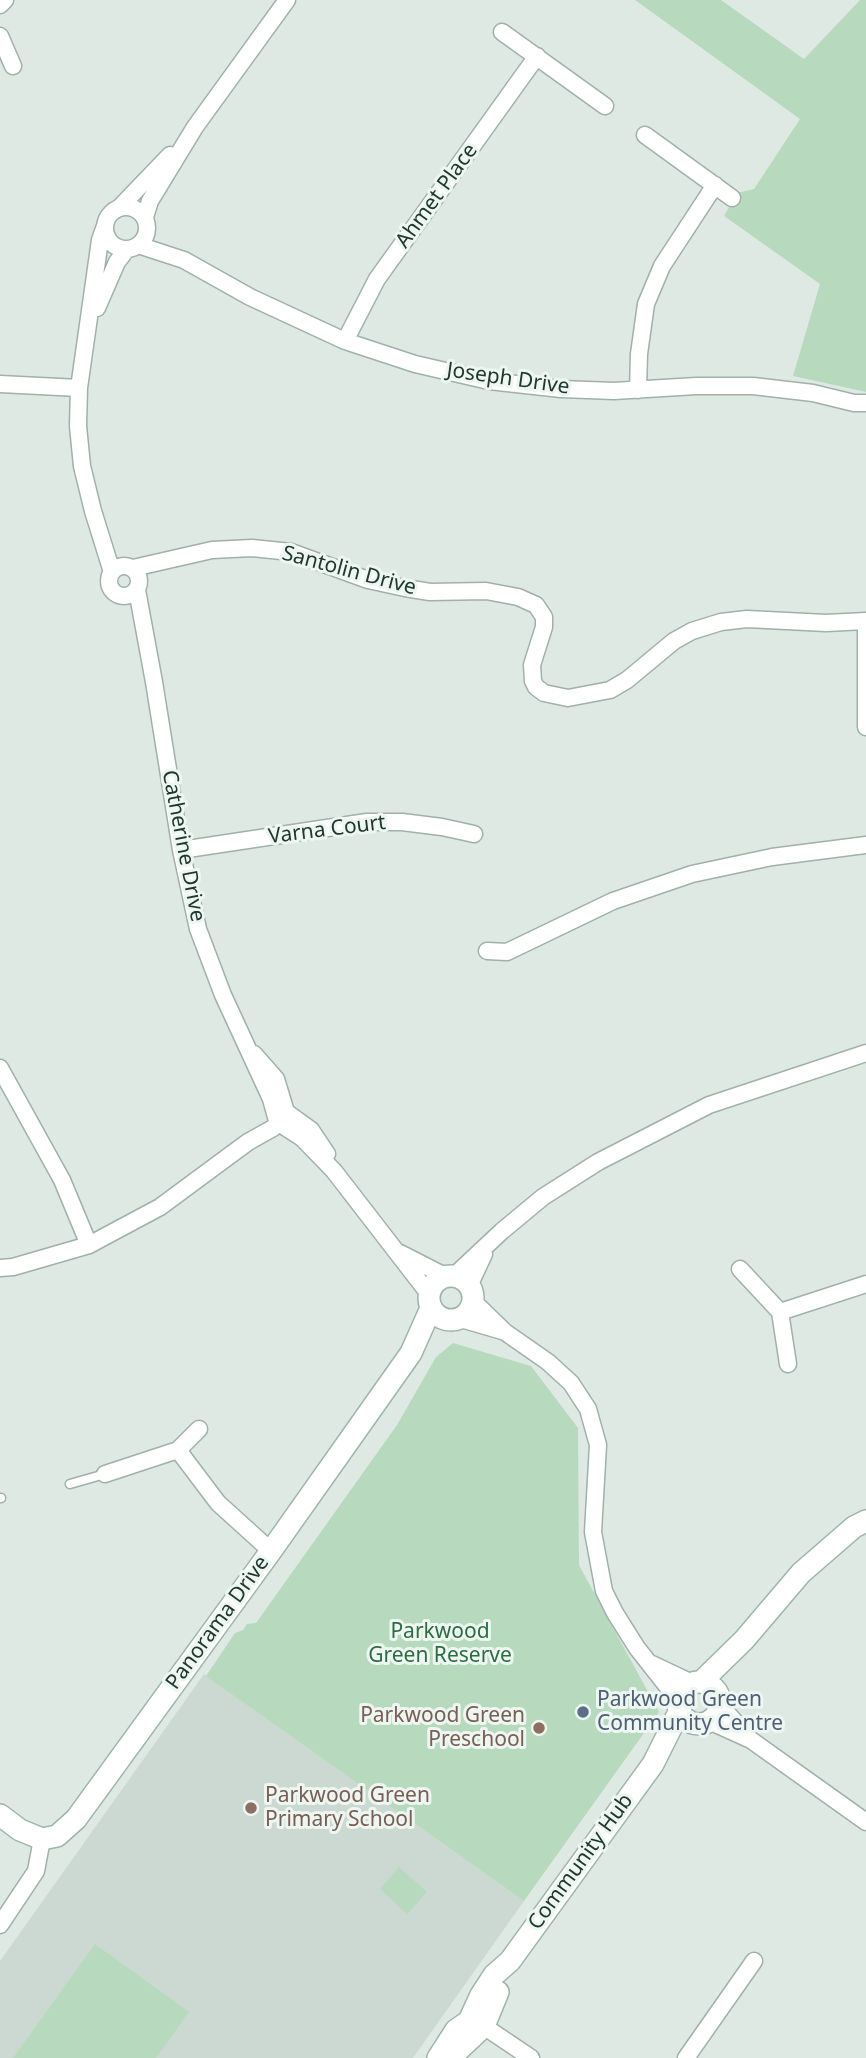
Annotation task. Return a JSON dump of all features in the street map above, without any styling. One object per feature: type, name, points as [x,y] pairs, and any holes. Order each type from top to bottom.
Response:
[{"type":"street","points":[[0,5],[5,0]]},
{"type":"street","points":[[195,127],[120,207],[109,214],[106,233],[114,245],[133,247],[143,241],[150,201],[195,127],[285,2]]},
{"type":"street","points":[[502,32],[605,106]]},
{"type":"street","points":[[0,36],[13,66]]},
{"type":"street","name":"Ahmet Place","points":[[345,341],[377,279],[537,57]]},
{"type":"street","points":[[645,135],[732,198]]},
{"type":"street","points":[[638,390],[639,354],[646,304],[662,266],[715,185]]},
{"type":"street","points":[[120,207],[134,207],[146,223]]},
{"type":"street","name":"Joseph Drive","points":[[146,223],[184,260],[250,297],[345,341],[415,364],[489,381],[561,389],[638,390],[753,386],[813,393],[862,406]]},
{"type":"street","name":"Catherine Drive","points":[[105,226],[100,240],[79,388],[78,426],[82,466],[96,520],[129,579],[144,634],[155,682],[181,850],[198,929],[223,995],[281,1117]]},
{"type":"street","name":"Joseph Drive","points":[[133,247],[184,260]]},
{"type":"street","name":"Catherine Drive","points":[[86,337],[117,262],[133,247]]},
{"type":"street","points":[[0,384],[79,388]]},
{"type":"street","name":"Santolin Drive","points":[[129,579],[177,558],[212,550],[252,548],[291,552],[368,580],[405,588],[430,592],[486,591],[518,597],[536,604],[544,617],[544,627],[532,666],[533,681],[544,693],[568,698],[610,690],[628,680],[674,641],[692,631],[721,622],[747,619],[826,623],[866,629]]},
{"type":"street","name":"Santolin Drive","points":[[826,623],[866,621]]},
{"type":"street","points":[[866,629],[866,727]]},
{"type":"street","name":"Varna Court","points":[[181,850],[366,822],[442,827],[474,834]]},
{"type":"street","points":[[487,951],[507,952],[602,906],[692,874],[772,857],[866,845]]},
{"type":"street","points":[[442,1310],[467,1314],[461,1285],[491,1243],[542,1197],[598,1162],[709,1105],[866,1054]]},
{"type":"street","points":[[0,1068],[62,1180],[89,1245]]},
{"type":"street","points":[[0,1268],[13,1267],[89,1245],[160,1207],[281,1117],[334,1171],[442,1310],[505,1332]]},
{"type":"street","points":[[398,1252],[461,1285],[505,1332],[548,1362],[571,1383],[588,1409],[598,1445],[593,1532],[604,1591],[637,1648],[650,1663],[687,1721],[706,1701]]},
{"type":"street","points":[[740,1269],[780,1312],[788,1364]]},
{"type":"street","points":[[442,1310],[435,1283],[461,1285]]},
{"type":"street","points":[[780,1312],[866,1284]]},
{"type":"street","name":"Panorama Drive","points":[[42,1839],[57,1836],[76,1819],[442,1310]]},
{"type":"street","points":[[105,1474],[178,1450],[199,1429]]},
{"type":"street","points":[[178,1450],[218,1503],[271,1551]]},
{"type":"street","name":"Community Hub","points":[[653,1764],[677,1745],[744,1640],[801,1573],[854,1527],[866,1521]]},
{"type":"street","points":[[650,1663],[706,1701],[751,1740],[866,1822]]},
{"type":"street","name":"Community Hub","points":[[450,2058],[478,2022],[510,1961],[653,1764],[678,1706],[682,1689],[706,1701]]},
{"type":"street","points":[[0,1815],[20,1830],[42,1839],[36,1871],[0,1925]]},
{"type":"street","points":[[686,2058],[754,1961]]},
{"type":"street","points":[[478,2022],[531,2058]]},
{"type":"street","name":"Community Hub","points":[[438,2058],[456,2030],[478,2022]]},
{"type":"lane","points":[[70,1484],[105,1474]]},
{"type":"shaded area","name":"Parkwood Green Primary School","points":[[204,1674],[524,1901],[413,2058],[0,2058],[0,1961]]},
{"type":"green space","points":[[635,0],[721,0],[804,59],[860,0],[866,0],[866,392],[793,376],[820,284],[724,216],[737,193],[754,189],[800,119]]},
{"type":"green space","name":"Parkwood Green Reserve","points":[[453,1343],[531,1366],[578,1428],[579,1565],[659,1712],[524,1901],[206,1676],[235,1633],[243,1630],[247,1624],[256,1623],[397,1425],[436,1357]]},
{"type":"green space","points":[[399,1867],[427,1892],[407,1914],[380,1889]]},
{"type":"green space","points":[[95,1944],[189,2012],[156,2058],[13,2058]]},
{"type":"place","name":"Parkwood Green Community Centre","points":[[583,1712]]},
{"type":"place","name":"Parkwood Green Preschool","points":[[539,1728]]},
{"type":"place","name":"Parkwood Green Primary School","points":[[251,1808]]}]
